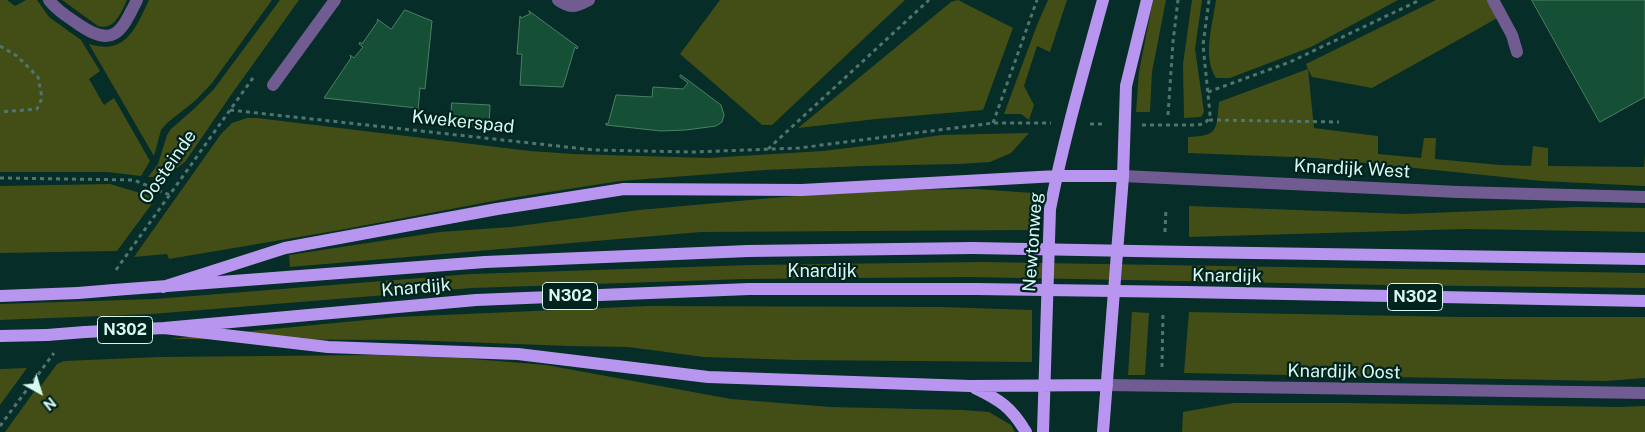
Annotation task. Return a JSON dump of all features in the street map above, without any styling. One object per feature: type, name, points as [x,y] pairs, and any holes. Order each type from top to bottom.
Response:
[{"type":"main road","name":"Newtonweg","points":[[1042,432],[1050,209],[1103,0]]},
{"type":"main road","points":[[1103,432],[1123,176],[1126,86],[1147,0]]},
{"type":"main road","name":"Knardijk West","points":[[163,287],[285,248],[497,209],[624,189],[802,190],[1057,176],[1123,176]]},
{"type":"main road","name":"Knardijk","points":[[0,296],[163,287],[494,261],[748,251],[973,248],[1645,259]]},
{"type":"main road","name":"Knardijk","points":[[0,336],[164,328],[485,300],[749,289],[976,289],[1645,301]]},
{"type":"main road","name":"Knardijk Oost","points":[[164,328],[328,347],[518,354],[708,377],[778,381],[970,386],[1043,387],[1107,385]]},
{"type":"main road","points":[[970,386],[999,399],[1009,408],[1026,432]]},
{"type":"street","points":[[49,0],[59,11],[93,34],[105,37],[115,34],[122,28],[137,0]]},
{"type":"street","points":[[273,85],[335,0]]},
{"type":"street","points":[[558,0],[564,4],[577,7],[589,0]]},
{"type":"street","points":[[1493,0],[1512,35],[1517,52]]},
{"type":"street","name":"Knardijk West","points":[[1123,176],[1458,192],[1645,197]]},
{"type":"street","name":"Knardijk Oost","points":[[1107,385],[1645,393]]},
{"type":"path","points":[[767,149],[929,0]]},
{"type":"path","name":"Kwekerspad","points":[[230,110],[594,150],[693,152],[798,148],[993,123],[1037,0]]},
{"type":"path","points":[[1168,115],[1178,0]]},
{"type":"path","points":[[1209,0],[1203,45],[1204,70],[1208,92],[1290,62],[1420,0]]},
{"type":"path","points":[[0,46],[17,56],[38,77],[42,98],[37,109],[0,112]]},
{"type":"path","name":"Oosteinde","points":[[135,244],[230,110]]},
{"type":"path","points":[[1209,120],[1339,122]]},
{"type":"path","points":[[0,178],[134,180],[170,195]]},
{"type":"green space","points":[[0,0],[7,0],[15,6],[26,0],[37,0],[49,17],[81,40],[100,71],[89,79],[104,105],[114,98],[150,161],[141,176],[107,172],[0,172]]},
{"type":"green space","points":[[62,0],[127,0],[117,19],[109,26],[104,27],[98,26]]},
{"type":"green space","points":[[149,0],[272,0],[212,83],[196,100],[161,130],[154,156],[89,44],[102,47],[112,46],[128,37]]},
{"type":"green space","points":[[280,0],[299,0],[185,162],[169,174],[148,177],[158,164],[167,135],[171,129],[214,89]]},
{"type":"green space","points":[[720,0],[905,0],[772,125],[762,125],[680,54]]},
{"type":"green space","points":[[958,0],[1013,28],[983,110],[798,128],[951,2]]},
{"type":"green space","points":[[1048,0],[1067,0],[1050,52],[1037,46],[1024,86],[1034,105],[1029,120],[1021,114],[1004,114],[1037,25]]},
{"type":"green space","points":[[1153,0],[1166,0],[1152,72],[1150,112],[1136,112],[1139,72]]},
{"type":"green space","points":[[1192,0],[1202,0],[1195,49],[1204,112],[1201,117],[1184,118],[1183,64]]},
{"type":"green space","points":[[1216,0],[1398,0],[1311,47],[1230,78],[1216,78],[1212,69],[1209,50]]},
{"type":"green space","points":[[1436,0],[1493,0],[1501,16],[1372,88],[1312,77],[1306,64]]},
{"type":"green space","points":[[1308,69],[1314,128],[1378,136],[1378,154],[1421,158],[1424,138],[1436,138],[1435,159],[1500,165],[1531,166],[1533,146],[1548,148],[1548,166],[1644,167],[1645,153],[1645,186],[1542,181],[1317,158],[1188,153],[1188,137],[1205,135],[1214,130],[1219,102]]},
{"type":"green space","points":[[247,118],[530,151],[708,158],[823,151],[941,135],[1029,133],[1011,153],[990,162],[765,170],[620,181],[504,199],[340,230],[169,259],[167,254],[134,257],[221,134],[232,123]]},
{"type":"green space","points":[[110,184],[150,196],[151,205],[117,251],[0,253],[0,186]]},
{"type":"green space","points":[[976,189],[1033,193],[1036,230],[701,232],[290,267],[289,255],[440,232],[511,227],[639,210],[783,197],[881,190]]},
{"type":"green space","points":[[1189,206],[1405,214],[1578,207],[1645,208],[1645,232],[1465,229],[1189,237]]},
{"type":"green space","points":[[982,262],[1645,273],[1645,288],[970,277],[745,279],[472,288],[152,314],[0,320],[0,304],[155,299],[471,274],[751,265]]},
{"type":"green space","points":[[648,306],[942,307],[1032,310],[1032,362],[796,360],[704,357],[628,347],[407,340],[169,339],[397,317]]},
{"type":"green space","points":[[1132,312],[1149,313],[1145,375],[1128,375]]},
{"type":"green space","points":[[1189,312],[1461,317],[1645,317],[1645,378],[1606,381],[1184,373]]},
{"type":"green space","points":[[376,355],[460,358],[546,365],[731,399],[830,407],[989,412],[1011,425],[1015,432],[5,432],[36,389],[38,390],[57,364],[64,361],[159,357]]},
{"type":"green space","points":[[27,368],[0,405],[0,369]]},
{"type":"green space","points":[[1233,403],[1645,406],[1645,432],[1182,432],[1183,412]]},
{"type":"building","points":[[1532,0],[1645,0],[1645,97],[1600,122]]},
{"type":"building","points":[[405,10],[432,21],[425,89],[420,88],[418,110],[417,108],[324,98],[351,58],[350,55],[354,58],[363,47],[359,44],[360,42],[362,44],[378,21],[377,19],[391,29]]},
{"type":"building","points":[[529,11],[578,47],[577,49],[575,47],[563,87],[520,85],[522,54],[517,54],[520,16],[521,18],[530,14]]},
{"type":"building","points":[[681,75],[721,105],[724,115],[722,122],[716,126],[661,131],[606,125],[606,123],[608,124],[616,95],[652,97],[653,87],[683,89],[688,83],[680,77]]},
{"type":"building","points":[[452,103],[490,105],[489,127],[451,125]]}]
